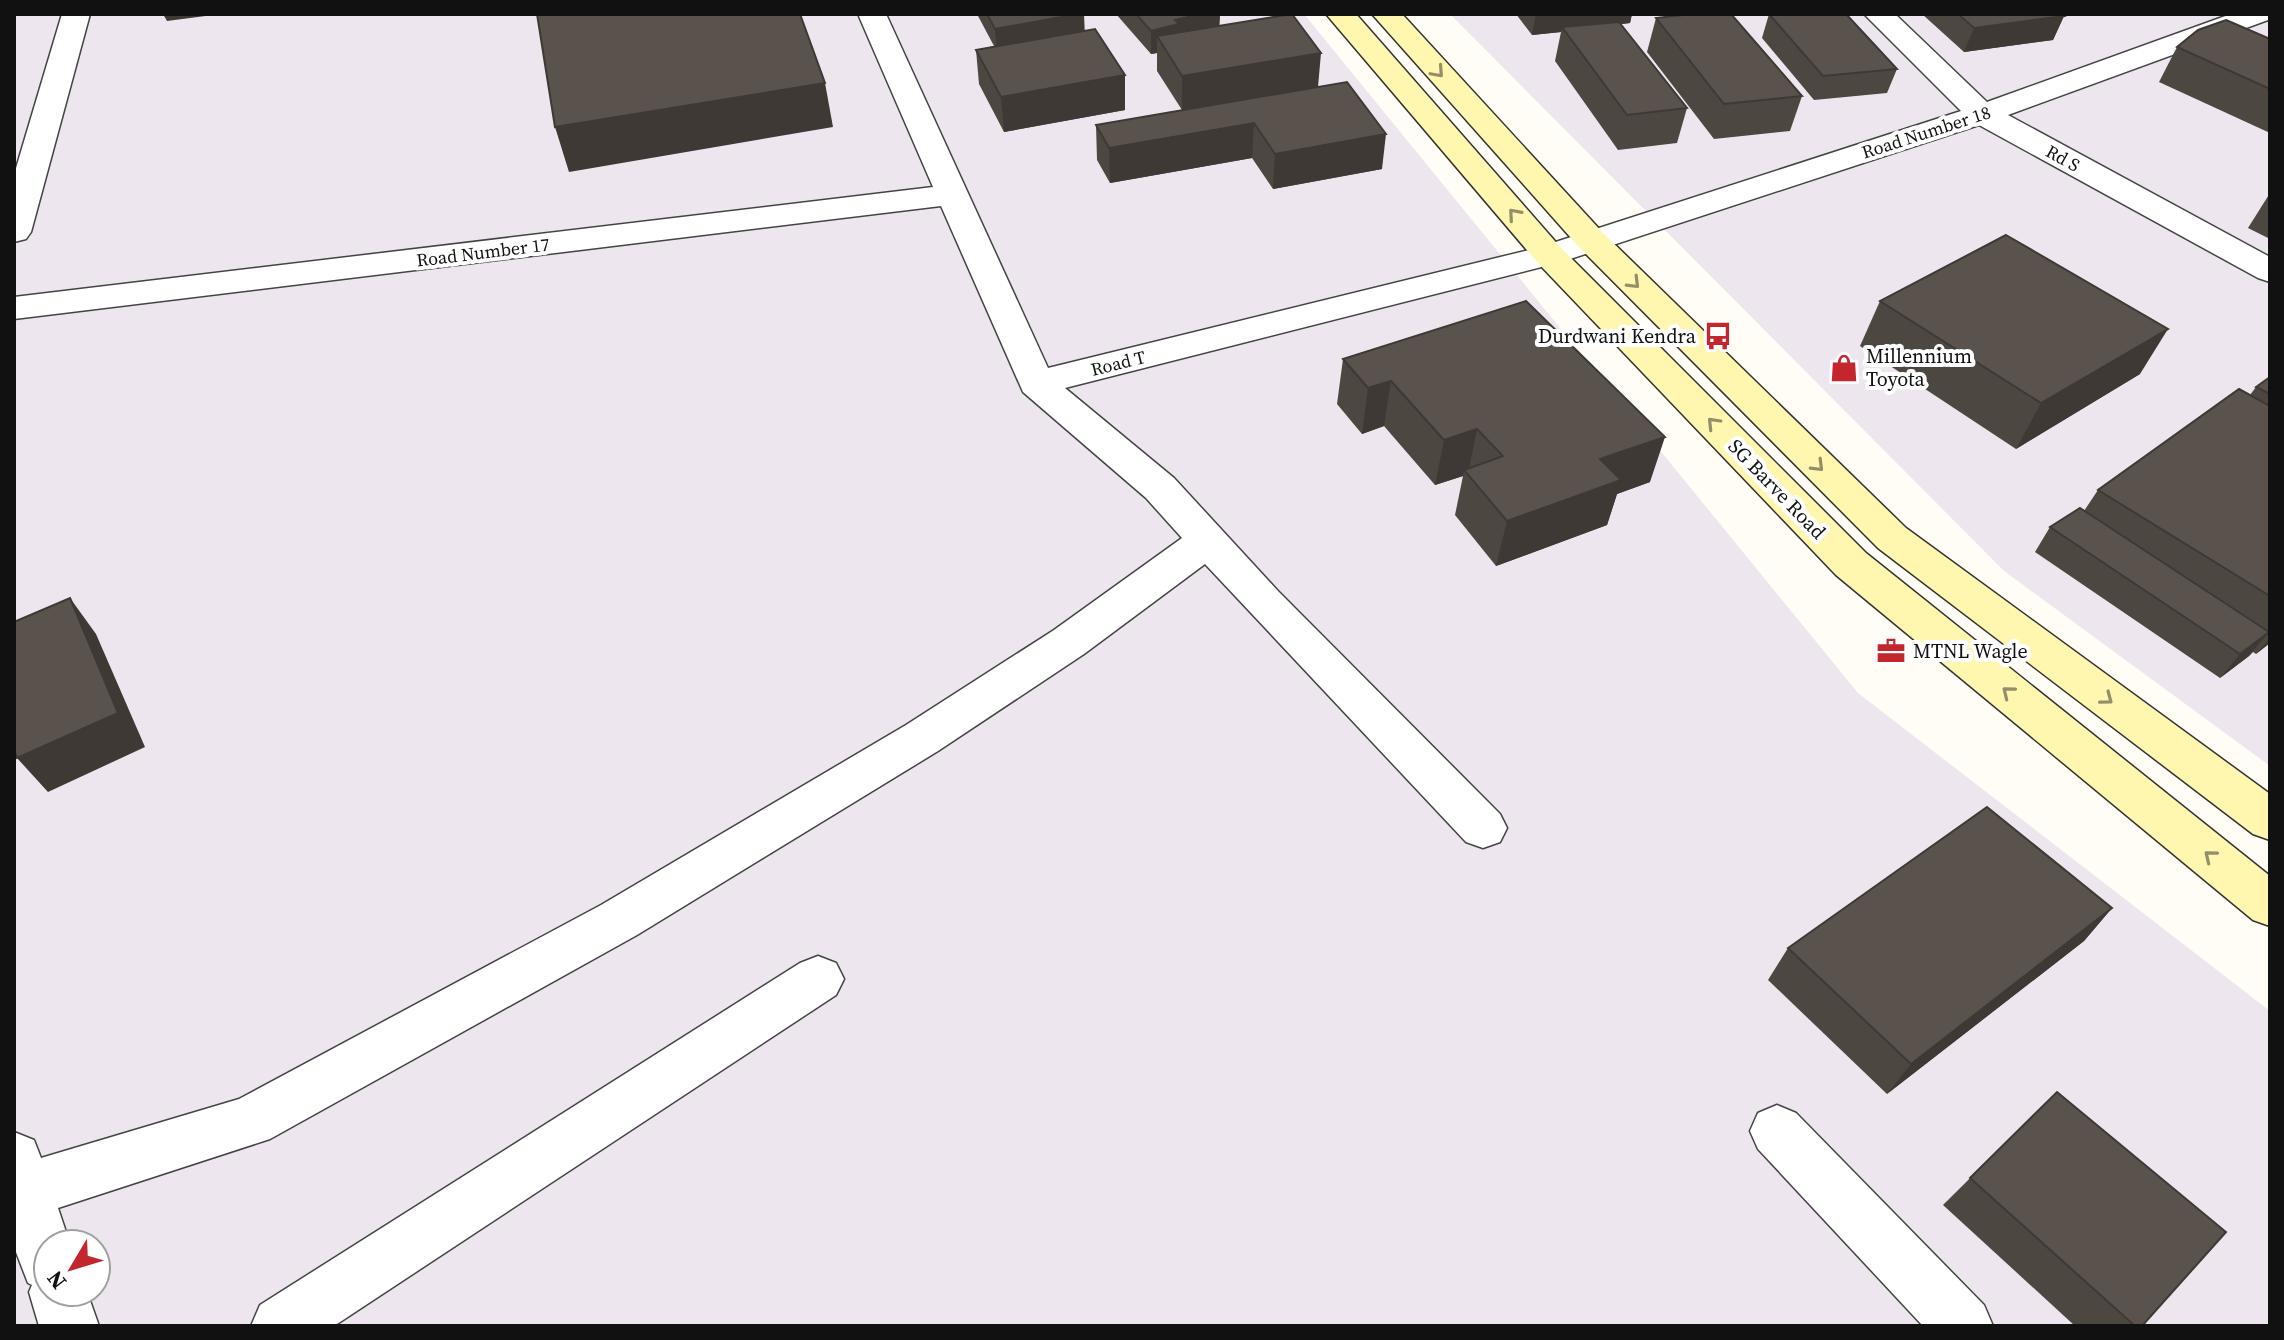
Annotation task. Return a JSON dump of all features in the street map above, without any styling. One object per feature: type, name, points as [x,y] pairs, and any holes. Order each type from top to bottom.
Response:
[{"type":"main road","name":"SG Barve Road","points":[[1340,14],[1549,255],[1851,564],[2270,905]]},
{"type":"main road","points":[[1386,14],[1591,240],[1892,538],[2270,820]]},
{"type":"street","points":[[14,232],[76,14]]},
{"type":"street","points":[[872,14],[1036,383],[1160,488],[1263,602],[1483,828]]},
{"type":"street","name":"Rd S","points":[[1878,14],[1982,114],[2270,271]]},
{"type":"street","name":"Road Number 18","points":[[1591,240],[1982,114],[2258,14]]},
{"type":"street","name":"Road Number 17","points":[[14,308],[951,195]]},
{"type":"street","name":"Road T","points":[[1036,383],[1549,255],[1591,240]]},
{"type":"street","points":[[36,1228],[19,1175],[251,1121],[619,920],[935,729],[1069,642],[1207,541]]},
{"type":"street","points":[[281,1326],[818,979]]},
{"type":"street","points":[[1777,1131],[1963,1326]]},
{"type":"shaded area","points":[[14,14],[1304,14],[1858,693],[2270,1011],[2270,1326],[14,1326]]},
{"type":"shaded area","points":[[1450,14],[2270,14],[2270,766],[2004,571]]},
{"type":"building","points":[[537,14],[800,14],[825,83],[555,127]]},
{"type":"building","points":[[987,14],[1078,14],[995,29]]},
{"type":"building","points":[[1136,14],[1201,14],[1175,20],[1179,24],[1151,31]]},
{"type":"building","points":[[1292,14],[1321,53],[1182,76],[1157,36]]},
{"type":"building","points":[[1731,14],[1802,96],[1724,104],[1656,18]]},
{"type":"building","points":[[1769,14],[1846,14],[1897,69],[1823,76]]},
{"type":"building","points":[[1958,14],[2061,14],[2064,16],[1974,28]]},
{"type":"building","points":[[2226,20],[2270,39],[2270,89],[2177,47],[2198,30]]},
{"type":"building","points":[[1619,22],[1687,108],[1627,115],[1562,27]]},
{"type":"building","points":[[1095,29],[1125,75],[1001,97],[976,50]]},
{"type":"building","points":[[1347,82],[1386,134],[1275,154],[1254,123],[1109,148],[1096,125]]},
{"type":"building","points":[[2006,235],[2168,329],[2041,403],[1880,301]]},
{"type":"building","points":[[1526,301],[1665,437],[1600,459],[1621,480],[1507,521],[1464,470],[1503,456],[1477,429],[1444,440],[1391,381],[1368,388],[1343,359]]},
{"type":"building","points":[[2270,377],[2270,394],[2256,387]]},
{"type":"building","points":[[2239,389],[2270,406],[2270,596],[2098,490]]},
{"type":"building","points":[[2080,508],[2269,632],[2240,654],[2050,527]]},
{"type":"building","points":[[70,598],[118,713],[17,758],[14,749],[14,622]]},
{"type":"building","points":[[1987,807],[2112,908],[1911,1064],[1788,948]]},
{"type":"building","points":[[2057,1092],[2226,1232],[2142,1326],[2135,1326],[1970,1178]]},
{"type":"place","name":"Durdwani Kendra","points":[[1718,336]]},
{"type":"place","name":"Millennium Toyota","points":[[1844,368]]},
{"type":"place","name":"MTNL Wagle","points":[[1891,651]]}]
